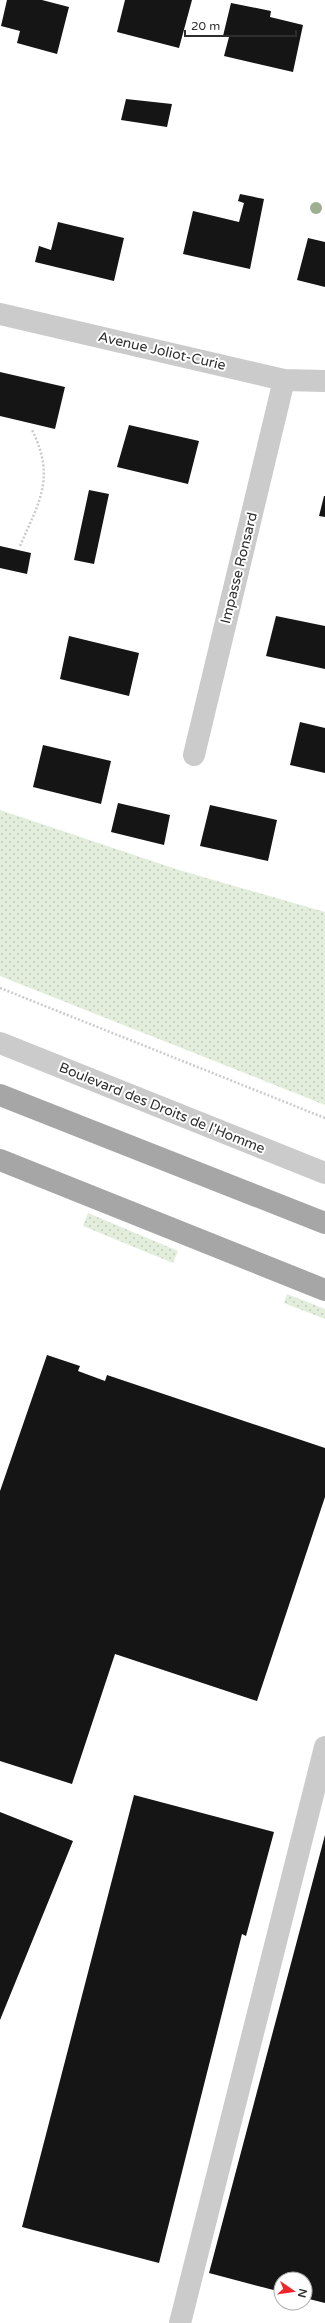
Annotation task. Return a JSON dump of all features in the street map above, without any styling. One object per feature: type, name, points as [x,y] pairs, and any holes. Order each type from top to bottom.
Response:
[{"type":"main road","points":[[0,1095],[325,1223]]},
{"type":"main road","points":[[0,1160],[325,1290]]},
{"type":"street","name":"Avenue Joliot-Curie","points":[[0,314],[284,380],[325,381]]},
{"type":"street","name":"Impasse Ronsard","points":[[194,755],[284,380]]},
{"type":"street","name":"Boulevard des Droits de l'Homme","points":[[0,1042],[325,1173]]},
{"type":"street","points":[[180,2323],[325,1747]]},
{"type":"path","points":[[20,546],[44,489],[44,469],[40,446],[32,430]]},
{"type":"path","points":[[0,988],[325,1118]]},
{"type":"green space","points":[[0,810],[179,870],[325,912],[325,1105],[0,976]]},
{"type":"green space","points":[[88,1213],[178,1251],[173,1263],[83,1226]]},
{"type":"green space","points":[[287,1294],[325,1309],[325,1319],[284,1303]]},
{"type":"building","points":[[7,0],[42,0],[69,7],[57,54],[17,43],[20,31],[1,26]]},
{"type":"building","points":[[125,0],[192,0],[179,48],[117,32]]},
{"type":"building","points":[[231,3],[271,11],[270,17],[303,25],[293,72],[224,56],[229,37],[223,36]]},
{"type":"building","points":[[126,99],[172,104],[167,127],[121,120]]},
{"type":"building","points":[[240,194],[264,199],[250,269],[183,254],[193,211],[239,222],[244,203],[238,201]]},
{"type":"building","points":[[58,222],[124,238],[114,281],[35,262],[39,246],[51,250]]},
{"type":"building","points":[[308,238],[325,242],[325,287],[297,280]]},
{"type":"building","points":[[0,372],[65,387],[55,429],[0,416]]},
{"type":"building","points":[[129,425],[199,441],[188,484],[117,467]]},
{"type":"building","points":[[89,490],[109,494],[94,564],[74,560]]},
{"type":"building","points":[[325,496],[325,517],[319,516]]},
{"type":"building","points":[[0,546],[31,553],[27,574],[0,568]]},
{"type":"building","points":[[276,616],[325,626],[325,669],[266,656]]},
{"type":"building","points":[[69,636],[139,653],[129,696],[60,679]]},
{"type":"building","points":[[300,722],[325,728],[325,773],[290,765]]},
{"type":"building","points":[[43,745],[111,761],[101,804],[33,787]]},
{"type":"building","points":[[118,803],[170,815],[164,845],[111,832]]},
{"type":"building","points":[[210,805],[277,820],[268,861],[200,846]]},
{"type":"building","points":[[47,1355],[80,1366],[78,1371],[105,1381],[107,1375],[325,1448],[325,1497],[257,1701],[115,1654],[72,1784],[0,1761],[0,1491]]},
{"type":"building","points":[[134,1795],[274,1832],[246,1936],[242,1934],[159,2263],[22,2227]]},
{"type":"building","points":[[0,1812],[73,1841],[0,2020]]},
{"type":"building","points":[[325,1835],[325,2303],[313,2300],[313,2271],[273,2271],[273,2290],[209,2273]]}]
